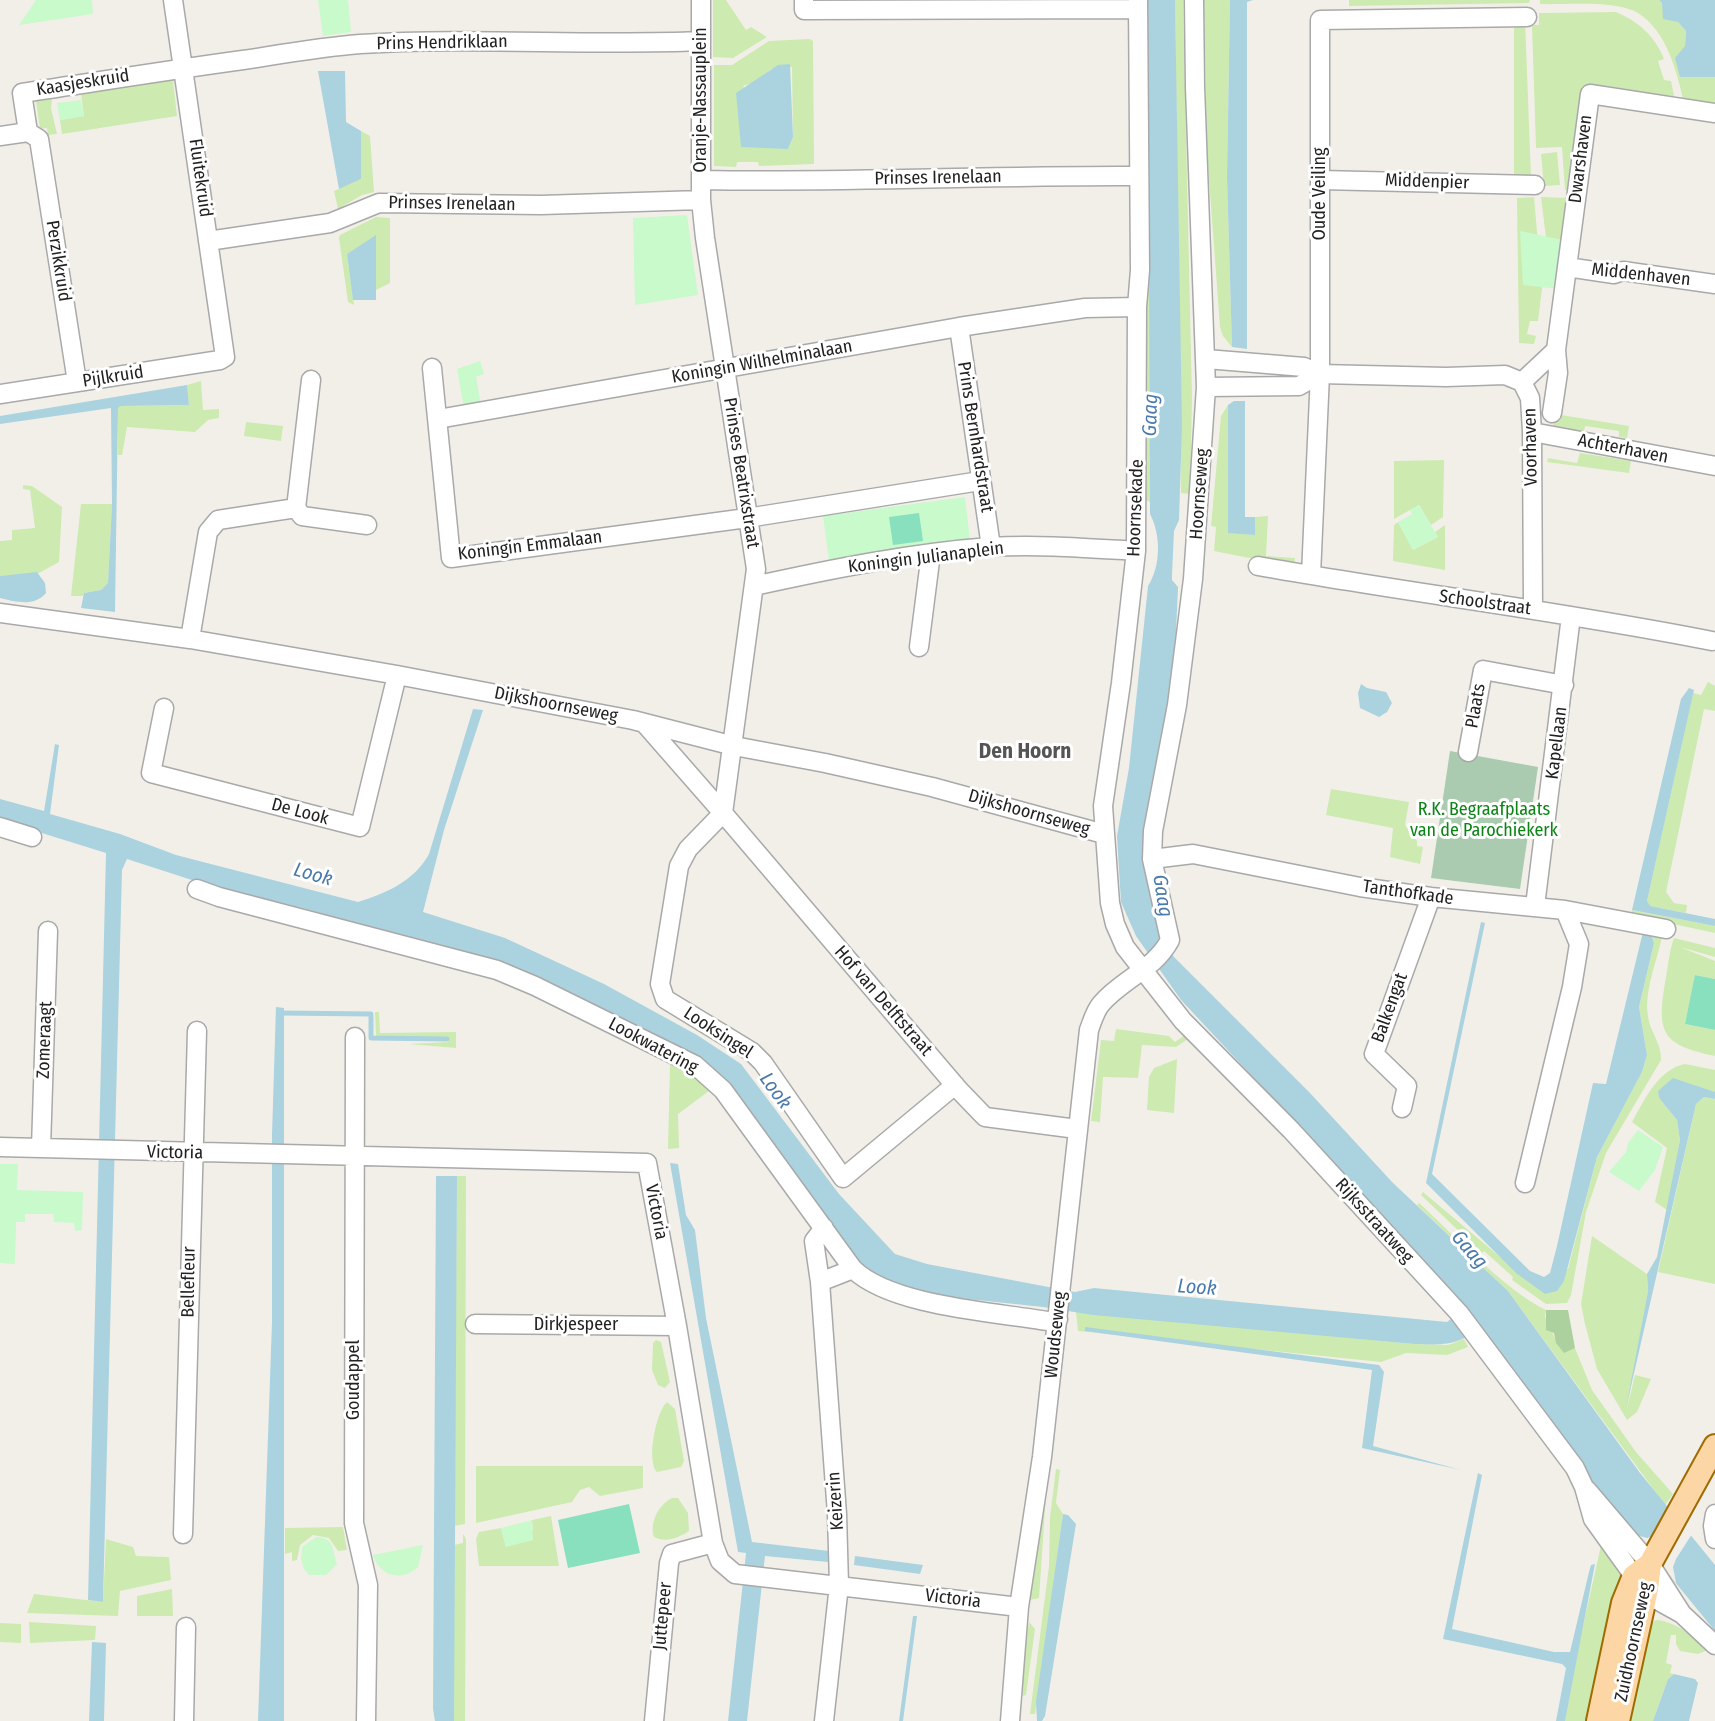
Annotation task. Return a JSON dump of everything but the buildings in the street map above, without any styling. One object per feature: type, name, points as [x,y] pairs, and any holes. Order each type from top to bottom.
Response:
[{"type":"main road","name":"Zuidhoornseweg","points":[[1598,1721],[1623,1603],[1646,1571],[1715,1446]]},
{"type":"main road","name":"Zuidhoornseweg","points":[[1618,1721],[1646,1571]]},
{"type":"street","name":"Fluitekruid","points":[[173,0],[225,357]]},
{"type":"street","name":"Oranje-Nassauplein","points":[[701,0],[701,200]]},
{"type":"street","name":"Hoornseweg","points":[[1148,967],[1170,940],[1152,859],[1154,831],[1177,705],[1193,579],[1206,387],[1194,0]]},
{"type":"street","points":[[804,5],[1138,5]]},
{"type":"street","name":"Hoornsekade","points":[[1138,5],[1140,270],[1137,307],[1136,551],[1121,683],[1103,806],[1110,903],[1115,924],[1125,947],[1148,967]]},
{"type":"street","name":"Oude Veiling","points":[[1311,575],[1320,374],[1320,20],[1527,17]]},
{"type":"street","name":"Prins Hendriklaan","points":[[184,68],[359,44],[526,41],[638,44],[701,41]]},
{"type":"street","name":"Kaasjeskruid","points":[[34,136],[22,93],[184,68]]},
{"type":"street","name":"Dwarshaven","points":[[1552,413],[1558,373],[1556,350],[1590,94],[1715,113]]},
{"type":"street","points":[[0,136],[34,136]]},
{"type":"street","name":"Perzikkruid","points":[[34,136],[77,382]]},
{"type":"street","name":"Prinses Irenelaan","points":[[702,180],[803,182],[1139,176]]},
{"type":"street","name":"Middenpier","points":[[1320,180],[1535,185]]},
{"type":"street","name":"Prinses Irenelaan","points":[[208,241],[330,223],[379,203],[541,205],[701,200]]},
{"type":"street","name":"Prinses Beatrixstraat","points":[[701,200],[712,294],[756,569],[734,746]]},
{"type":"street","name":"Middenhaven","points":[[1567,267],[1614,274],[1623,271],[1715,284]]},
{"type":"street","name":"Koningin Wilhelminalaan","points":[[438,419],[959,327],[1085,308],[1137,307]]},
{"type":"street","name":"Prins Bernhardstraat","points":[[959,327],[991,547]]},
{"type":"street","points":[[1522,382],[1556,350]]},
{"type":"street","name":"Pijlkruid","points":[[0,394],[220,360],[225,357]]},
{"type":"street","name":"Voorhaven","points":[[1206,359],[1304,367],[1320,374],[1446,377],[1504,375],[1522,382],[1530,398],[1532,432],[1533,609]]},
{"type":"street","points":[[432,368],[438,419]]},
{"type":"street","name":"Voorhaven","points":[[1206,387],[1299,386],[1320,374]]},
{"type":"street","points":[[311,380],[296,508],[302,516],[367,525]]},
{"type":"street","name":"Koningin Emmalaan","points":[[438,419],[451,558],[747,518]]},
{"type":"street","name":"Achterhaven","points":[[1532,432],[1715,466]]},
{"type":"street","points":[[747,518],[980,481]]},
{"type":"street","points":[[190,639],[208,532],[213,525],[219,520],[296,508]]},
{"type":"street","name":"Koningin Julianaplein","points":[[754,586],[931,553],[991,547],[1056,546],[1136,551]]},
{"type":"street","points":[[920,647],[931,553]]},
{"type":"street","name":"Schoolstraat","points":[[1258,566],[1444,598],[1533,609],[1712,642]]},
{"type":"street","name":"Dijkshoornseweg","points":[[0,614],[190,639],[397,675],[646,725],[734,746],[932,787],[1104,834]]},
{"type":"street","name":"Kapellaan","points":[[1535,906],[1571,616]]},
{"type":"street","name":"Plaats","points":[[1468,752],[1483,670],[1564,685]]},
{"type":"street","name":"De Look","points":[[164,708],[152,773],[360,827],[397,675]]},
{"type":"street","name":"Hof van Delftstraat","points":[[646,725],[985,1117],[1077,1129]]},
{"type":"street","points":[[723,813],[734,746]]},
{"type":"street","name":"Looksingel","points":[[723,813],[688,849],[680,866],[660,984],[665,999],[752,1052],[763,1063],[843,1178],[955,1085]]},
{"type":"street","points":[[0,827],[32,837]]},
{"type":"street","name":"Tanthofkade","points":[[1152,859],[1193,854],[1360,887],[1431,897],[1565,910],[1666,930]]},
{"type":"street","name":"Lookwatering","points":[[197,889],[219,897],[497,970],[535,986],[695,1065],[723,1090],[853,1269],[864,1280],[891,1293],[1047,1321],[1058,1315]]},
{"type":"street","name":"Balkengat","points":[[1402,1108],[1407,1086],[1374,1054],[1431,897]]},
{"type":"street","points":[[1525,1183],[1572,987],[1579,944],[1565,910]]},
{"type":"street","name":"Zomeraagt","points":[[41,1148],[48,931]]},
{"type":"street","name":"Woudseweg","points":[[1010,1721],[1020,1607],[1042,1458],[1058,1315],[1082,1073],[1092,1022],[1099,1006],[1113,991],[1148,967]]},
{"type":"street","name":"Rijksstraatweg","points":[[1148,967],[1197,1038],[1291,1130],[1459,1313],[1575,1468],[1584,1487],[1593,1519],[1646,1571],[1683,1614],[1715,1646]]},
{"type":"street","name":"Bellefleur","points":[[183,1534],[197,1031]]},
{"type":"street","name":"Goudappel","points":[[356,1037],[354,1523],[368,1585],[366,1721]]},
{"type":"street","name":"Victoria","points":[[0,1147],[123,1152],[647,1163],[713,1543],[720,1561],[735,1574],[1020,1607]]},
{"type":"street","name":"Keizerin","points":[[824,1228],[814,1241],[820,1282],[837,1514],[839,1585],[824,1721]]},
{"type":"street","points":[[820,1282],[853,1269]]},
{"type":"street","name":"Dirkjespeer","points":[[475,1324],[677,1326]]},
{"type":"street","points":[[1714,1538],[1715,1514]]},
{"type":"street","name":"Juttepeer","points":[[654,1721],[669,1563],[672,1554],[713,1543]]},
{"type":"street","name":"Rijksstraatweg","points":[[1646,1571],[1661,1604],[1683,1614]]},
{"type":"street","points":[[184,1721],[186,1627]]},
{"type":"green space","points":[[36,0],[92,0],[93,14],[19,25]]},
{"type":"green space","points":[[318,0],[348,0],[351,32],[323,36]]},
{"type":"green space","points":[[713,0],[726,0],[746,30],[751,27],[767,37],[733,58],[713,57]]},
{"type":"green space","points":[[1175,0],[1183,0],[1192,399],[1190,494],[1181,493]]},
{"type":"green space","points":[[1204,0],[1230,0],[1227,177],[1232,347],[1223,336],[1220,327],[1207,152]]},
{"type":"green space","points":[[1349,0],[1530,0],[1529,3],[1349,6]]},
{"type":"green space","points":[[1540,0],[1659,0],[1686,31],[1685,46],[1715,77],[1715,108],[1684,103],[1674,66],[1663,41],[1648,21],[1638,13],[1617,6],[1540,4]]},
{"type":"green space","points":[[1616,12],[1639,25],[1656,43],[1664,59],[1658,61],[1664,80],[1671,81],[1674,96],[1595,87],[1570,190],[1565,190],[1562,147],[1536,148],[1532,25],[1539,25],[1539,13]]},
{"type":"green space","points":[[1525,20],[1531,178],[1514,178],[1514,21]]},
{"type":"green space","points":[[810,39],[813,41],[814,164],[759,166],[758,162],[737,162],[736,167],[714,166],[714,65],[732,65],[769,41]],"holes":[[[792,67],[793,137],[788,149],[743,86],[756,82],[771,69]]]},
{"type":"green space","points":[[173,80],[177,116],[62,134],[60,120],[84,116],[81,94]]},
{"type":"green space","points":[[52,99],[51,108],[57,134],[48,135],[47,128],[40,129],[36,101]]},
{"type":"green space","points":[[81,100],[84,116],[60,120],[57,103]]},
{"type":"green space","points":[[361,131],[370,136],[374,192],[362,195],[338,209],[334,191],[361,179]]},
{"type":"green space","points":[[1557,152],[1560,185],[1544,186],[1541,154]]},
{"type":"green space","points":[[1534,197],[1542,289],[1538,321],[1530,321],[1527,334],[1536,336],[1534,344],[1519,343],[1517,198]]},
{"type":"green space","points":[[1541,197],[1569,198],[1563,240],[1546,238]]},
{"type":"green space","points":[[687,215],[698,295],[635,305],[633,218]]},
{"type":"green space","points":[[376,217],[390,218],[390,283],[376,290],[376,236],[347,254],[354,305],[348,302],[339,238],[340,235]]},
{"type":"green space","points":[[1520,231],[1563,240],[1558,289],[1523,285]]},
{"type":"green space","points":[[1150,275],[1150,502],[1146,500],[1144,287]]},
{"type":"green space","points":[[480,361],[484,374],[476,377],[481,405],[465,414],[457,369]]},
{"type":"green space","points":[[201,381],[203,410],[219,409],[219,418],[208,420],[195,432],[127,427],[122,455],[118,455],[118,408],[121,406],[189,405],[187,385]]},
{"type":"green space","points":[[1228,405],[1228,532],[1255,535],[1255,517],[1268,516],[1266,556],[1295,558],[1294,567],[1214,551],[1216,527],[1211,526],[1221,416]]},
{"type":"green space","points":[[1555,414],[1629,426],[1627,438],[1619,437],[1619,431],[1585,426],[1583,437],[1552,432]]},
{"type":"green space","points":[[246,422],[283,426],[281,441],[244,436]]},
{"type":"green space","points":[[1580,453],[1631,461],[1629,473],[1547,462],[1548,458],[1577,463]]},
{"type":"green space","points":[[1444,460],[1443,517],[1431,525],[1419,505],[1394,519],[1394,461]]},
{"type":"green space","points":[[23,485],[32,486],[62,507],[59,562],[39,573],[0,576],[0,541],[12,540],[12,530],[35,528],[30,490],[23,489]]},
{"type":"green space","points":[[965,497],[970,540],[830,568],[823,516]]},
{"type":"green space","points":[[81,504],[112,504],[108,584],[101,590],[84,593],[83,596],[71,596]]},
{"type":"green space","points":[[1419,505],[1438,537],[1413,550],[1398,522],[1412,514],[1410,510]]},
{"type":"green space","points":[[919,513],[923,541],[893,545],[889,517]]},
{"type":"green space","points":[[1398,522],[1413,550],[1438,537],[1435,532],[1445,525],[1445,570],[1393,561],[1394,525]]},
{"type":"green space","points":[[1708,682],[1715,686],[1715,711],[1704,709],[1666,892],[1674,903],[1687,905],[1686,913],[1649,906],[1647,901],[1693,693],[1701,695]]},
{"type":"green space","name":"R.K. Begraafplaats van de Parochiekerk","points":[[1450,751],[1538,767],[1520,889],[1431,878]]},
{"type":"green space","points":[[1331,789],[1409,802],[1405,825],[1417,841],[1417,846],[1423,847],[1420,864],[1390,857],[1393,828],[1326,815]]},
{"type":"green space","points":[[1632,910],[1715,926],[1715,933],[1631,915]]},
{"type":"green space","points":[[1652,937],[1662,937],[1649,986],[1647,1006],[1649,1022],[1660,1049],[1661,1060],[1606,1153],[1586,1212],[1571,1295],[1567,1303],[1546,1304],[1512,1280],[1513,1277],[1484,1251],[1482,1253],[1421,1195],[1423,1192],[1531,1283],[1568,1269],[1597,1157],[1642,1072],[1647,1055],[1639,1007],[1654,943]]},
{"type":"green space","points":[[1674,938],[1715,948],[1715,957],[1680,947],[1715,961],[1715,979],[1696,975],[1685,1024],[1715,1030],[1715,1056],[1674,1042],[1667,1035],[1663,1026],[1662,1001]]},
{"type":"green space","points":[[1695,975],[1715,979],[1715,1030],[1685,1024]]},
{"type":"green space","points":[[375,1012],[379,1012],[380,1033],[456,1032],[456,1048],[409,1044],[448,1042],[448,1037],[376,1037]]},
{"type":"green space","points":[[1116,1029],[1169,1036],[1175,1042],[1185,1035],[1188,1039],[1176,1047],[1142,1045],[1138,1078],[1103,1077],[1100,1122],[1091,1121],[1101,1040],[1114,1041]]},
{"type":"green space","points":[[1177,1059],[1174,1113],[1147,1110],[1149,1077],[1154,1068]]},
{"type":"green space","points":[[672,1061],[677,1061],[713,1088],[678,1114],[679,1148],[668,1149],[670,1065]]},
{"type":"green space","points":[[1685,1064],[1715,1070],[1715,1092],[1707,1091],[1659,1098],[1677,1120],[1680,1140],[1667,1210],[1655,1202],[1667,1148],[1632,1122],[1660,1079],[1675,1067]]},
{"type":"green space","points":[[1704,1097],[1715,1099],[1715,1284],[1658,1272],[1696,1104]]},
{"type":"green space","points":[[1638,1130],[1663,1147],[1655,1170],[1639,1191],[1609,1172],[1626,1152],[1628,1143]]},
{"type":"green space","points":[[0,1164],[18,1164],[17,1190],[83,1192],[82,1230],[75,1231],[74,1223],[54,1222],[53,1214],[25,1214],[25,1222],[16,1222],[15,1264],[0,1263]]},
{"type":"green space","points":[[457,1176],[466,1176],[465,1524],[454,1526]]},
{"type":"green space","points":[[1419,1203],[1497,1276],[1514,1290],[1546,1310],[1545,1317],[1561,1348],[1564,1352],[1575,1348],[1592,1390],[1636,1452],[1673,1494],[1665,1505],[1508,1291],[1417,1205]]},
{"type":"green space","points":[[1592,1236],[1647,1274],[1648,1291],[1627,1408],[1635,1375],[1651,1379],[1637,1412],[1627,1420],[1597,1369],[1581,1304]]},
{"type":"green space","points":[[1546,1310],[1568,1310],[1575,1348],[1564,1353],[1556,1343],[1554,1333],[1546,1330]]},
{"type":"green space","points":[[1076,1312],[1414,1344],[1448,1345],[1464,1339],[1468,1347],[1447,1355],[1406,1353],[1381,1362],[1078,1331]]},
{"type":"green space","points":[[656,1340],[661,1342],[670,1382],[665,1388],[658,1385],[652,1370],[653,1343]]},
{"type":"green space","points":[[667,1402],[675,1409],[684,1461],[681,1467],[657,1472],[652,1458],[652,1448],[659,1415]]},
{"type":"green space","points":[[476,1466],[643,1466],[643,1488],[600,1496],[589,1487],[580,1490],[572,1502],[476,1523]]},
{"type":"green space","points":[[1056,1469],[1060,1470],[1056,1503],[1063,1514],[1035,1714],[1030,1714],[1049,1566],[1050,1517]]},
{"type":"green space","points":[[1045,1479],[1047,1479],[1039,1598],[1030,1600]]},
{"type":"green space","points":[[672,1498],[678,1498],[688,1513],[689,1531],[672,1539],[663,1540],[654,1537],[653,1526],[656,1514]]},
{"type":"green space","points":[[629,1504],[640,1553],[568,1568],[558,1520]]},
{"type":"green space","points":[[551,1516],[559,1566],[479,1566],[476,1539],[479,1532],[501,1528],[506,1547],[533,1530],[532,1520]]},
{"type":"green space","points":[[532,1520],[533,1540],[506,1547],[501,1528]]},
{"type":"green space","points":[[343,1527],[347,1550],[338,1551],[329,1538],[313,1535],[300,1545],[297,1560],[292,1561],[292,1552],[285,1554],[285,1528]]},
{"type":"green space","points":[[463,1534],[466,1539],[465,1721],[454,1721],[454,1545],[463,1543]]},
{"type":"green space","points":[[316,1537],[330,1543],[337,1564],[326,1575],[309,1575],[301,1559],[302,1547]]},
{"type":"green space","points":[[106,1539],[133,1547],[136,1556],[169,1557],[171,1580],[120,1591],[118,1616],[27,1613],[34,1594],[103,1602]]},
{"type":"green space","points":[[1602,1541],[1622,1573],[1619,1592],[1591,1721],[1565,1721],[1571,1680]]},
{"type":"green space","points":[[423,1545],[418,1567],[405,1575],[392,1575],[386,1572],[376,1562],[373,1555]]},
{"type":"green space","points":[[172,1589],[173,1616],[137,1616],[137,1596]]},
{"type":"green space","points":[[1657,1620],[1678,1627],[1708,1650],[1698,1654],[1680,1651],[1676,1644],[1676,1635],[1671,1635],[1666,1663],[1672,1665],[1670,1673],[1674,1674],[1668,1679],[1653,1721],[1624,1721],[1647,1624]]},
{"type":"green space","points":[[29,1622],[96,1626],[95,1640],[30,1643]]},
{"type":"green space","points":[[1029,1622],[1035,1629],[1026,1695],[1023,1696],[1020,1680]]},
{"type":"green space","points":[[0,1623],[21,1624],[21,1643],[0,1642]]},
{"type":"water","name":"Gaag","points":[[1148,0],[1175,0],[1182,425],[1179,520],[1174,531],[1172,575],[1172,580],[1178,587],[1175,654],[1144,863],[1158,932],[1174,957],[1310,1093],[1393,1183],[1508,1291],[1640,1473],[1715,1565],[1715,1631],[1575,1460],[1481,1328],[1464,1338],[1449,1343],[1414,1344],[1093,1315],[1043,1307],[920,1294],[865,1273],[731,1094],[534,978],[303,908],[232,893],[127,859],[122,870],[103,1602],[88,1600],[106,853],[0,820],[0,799],[44,811],[55,744],[59,745],[50,814],[120,834],[176,855],[358,902],[408,879],[429,854],[473,709],[483,710],[444,830],[423,912],[505,938],[604,984],[697,1035],[741,1064],[839,1194],[895,1254],[927,1264],[1075,1292],[1094,1288],[1447,1322],[1465,1308],[1459,1298],[1181,1000],[1136,936],[1121,902],[1117,836],[1129,768],[1148,586],[1155,569],[1158,550],[1154,522],[1150,514]]},
{"type":"water","points":[[1230,0],[1253,0],[1247,2],[1247,349],[1232,347],[1227,177]]},
{"type":"water","points":[[1659,0],[1715,0],[1715,77],[1680,77],[1675,58],[1685,46],[1686,31],[1678,22],[1663,19],[1662,3]]},
{"type":"water","points":[[790,64],[793,137],[788,149],[741,147],[736,93],[778,65]]},
{"type":"water","points":[[318,71],[345,71],[346,122],[361,131],[361,179],[339,189]]},
{"type":"water","points":[[376,235],[376,300],[353,300],[347,254]]},
{"type":"water","points":[[187,385],[189,405],[121,406],[118,408],[115,612],[81,608],[84,593],[101,590],[108,583],[112,504],[111,408],[0,424],[0,416]]},
{"type":"water","points":[[1234,401],[1245,401],[1245,517],[1255,517],[1255,535],[1228,533],[1228,405]]},
{"type":"water","points":[[37,572],[45,583],[46,593],[41,597],[30,602],[0,598],[0,576]]},
{"type":"water","points":[[1361,684],[1367,688],[1386,692],[1392,703],[1387,712],[1379,717],[1360,708],[1358,693]]},
{"type":"water","points":[[1689,688],[1694,690],[1647,901],[1650,906],[1715,919],[1715,926],[1632,910],[1681,699]]},
{"type":"water","points":[[1481,922],[1485,923],[1432,1174],[1530,1271],[1544,1277],[1550,1273],[1557,1246],[1593,1083],[1606,1084],[1643,932],[1652,937],[1654,943],[1639,1007],[1647,1055],[1642,1072],[1597,1157],[1564,1281],[1557,1291],[1545,1294],[1516,1273],[1426,1183]]},
{"type":"water","points":[[276,1007],[284,1008],[284,1721],[258,1721],[272,1322],[272,1134]]},
{"type":"water","points":[[1673,1078],[1715,1092],[1715,1099],[1704,1097],[1696,1104],[1626,1408],[1648,1291],[1647,1274],[1657,1257],[1680,1140],[1677,1120],[1659,1098],[1658,1091]]},
{"type":"water","points":[[670,1163],[678,1164],[686,1215],[695,1230],[706,1318],[752,1542],[829,1551],[828,1562],[765,1556],[747,1721],[728,1721],[746,1553],[738,1552]]},
{"type":"water","points":[[436,1176],[457,1176],[454,1721],[435,1721],[433,1709]]},
{"type":"water","points":[[1085,1327],[1379,1365],[1384,1372],[1373,1446],[1461,1470],[1362,1448],[1372,1370],[1085,1331]]},
{"type":"water","points":[[1478,1473],[1482,1475],[1452,1629],[1554,1652],[1570,1652],[1589,1572],[1591,1565],[1595,1564],[1565,1721],[1556,1721],[1566,1668],[1562,1664],[1443,1639]]},
{"type":"water","points":[[1063,1514],[1068,1515],[1076,1524],[1045,1716],[1042,1721],[1037,1721],[1036,1702]]},
{"type":"water","points":[[855,1556],[923,1565],[920,1574],[854,1565]]},
{"type":"water","points":[[913,1616],[917,1616],[903,1721],[899,1721]]},
{"type":"water","points":[[92,1642],[106,1643],[104,1721],[89,1721]]},
{"type":"water","points":[[1674,1674],[1695,1679],[1698,1683],[1689,1721],[1653,1721],[1668,1679]]},
{"type":"pier","points":[[1672,1508],[1692,1534],[1673,1567],[1676,1583],[1636,1535],[1647,1538],[1656,1535]]},
{"type":"waterway","points":[[280,1013],[371,1014],[371,1038],[447,1039]]},
{"type":"district","name":"Den Hoorn","points":[[1025,752]]},
{"type":"water label","name":"Look","points":[[313,875]]},
{"type":"water label","name":"Look","points":[[775,1091]]},
{"type":"water label","name":"Look","points":[[1197,1288]]}]
